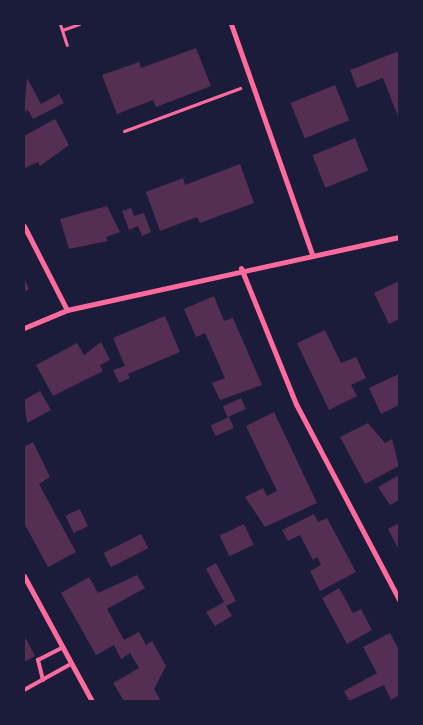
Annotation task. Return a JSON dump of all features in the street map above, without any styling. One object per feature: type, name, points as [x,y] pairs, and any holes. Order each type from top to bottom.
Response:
[{"type":"street","points":[[231,24],[312,254]]},
{"type":"street","points":[[24,226],[67,310]]},
{"type":"street","points":[[24,328],[67,310],[241,268],[399,237]]},
{"type":"street","points":[[241,268],[296,404],[399,599]]},
{"type":"street","points":[[24,576],[92,701]]},
{"type":"lane","points":[[43,680],[38,660],[62,648]]},
{"type":"lane","points":[[24,690],[71,664]]},
{"type":"path","points":[[60,24],[67,45]]},
{"type":"path","points":[[62,30],[79,24]]},
{"type":"path","points":[[124,132],[252,83]]},
{"type":"building","points":[[196,48],[211,86],[156,107],[153,100],[117,114],[102,75],[139,62],[141,68]]},
{"type":"building","points":[[399,51],[399,119],[383,78],[357,88],[350,70]]},
{"type":"building","points":[[27,78],[41,104],[59,94],[64,103],[33,119],[28,110],[24,113]]},
{"type":"building","points":[[335,85],[349,120],[305,138],[290,103]]},
{"type":"building","points":[[55,119],[69,145],[40,166],[38,162],[25,168],[24,136]]},
{"type":"building","points":[[355,138],[368,170],[325,188],[312,155]]},
{"type":"building","points":[[240,164],[254,203],[200,223],[197,217],[160,231],[146,192],[183,178],[185,185]]},
{"type":"building","points":[[107,206],[120,232],[106,237],[108,241],[69,249],[60,219]]},
{"type":"building","points":[[131,208],[134,216],[144,213],[151,232],[142,236],[138,226],[129,230],[122,211]]},
{"type":"building","points":[[24,278],[29,289],[24,292]]},
{"type":"building","points":[[399,281],[399,319],[389,324],[374,293]]},
{"type":"building","points":[[214,296],[224,321],[233,318],[262,385],[220,400],[212,383],[225,378],[205,333],[196,337],[184,309]]},
{"type":"building","points":[[165,316],[180,352],[128,374],[130,378],[119,383],[113,370],[125,366],[113,338]]},
{"type":"building","points":[[325,330],[341,363],[356,357],[366,378],[351,385],[357,396],[329,410],[297,343]]},
{"type":"building","points":[[101,342],[110,360],[100,365],[103,371],[53,396],[36,365],[77,343],[84,355]]},
{"type":"building","points":[[399,374],[399,405],[381,414],[369,388]]},
{"type":"building","points":[[40,391],[51,410],[27,423],[24,400]]},
{"type":"building","points":[[241,398],[246,409],[228,417],[223,406]]},
{"type":"building","points":[[274,412],[317,503],[265,527],[245,497],[263,488],[267,496],[277,491],[246,426]]},
{"type":"building","points":[[229,417],[234,428],[216,436],[211,425]]},
{"type":"building","points":[[368,423],[385,443],[392,439],[399,466],[365,484],[340,437]]},
{"type":"building","points":[[33,442],[50,477],[39,484],[76,552],[48,567],[24,523],[24,447]]},
{"type":"building","points":[[399,475],[399,500],[390,505],[378,487]]},
{"type":"building","points":[[80,509],[88,526],[74,533],[65,516]]},
{"type":"building","points":[[314,514],[318,522],[327,518],[356,572],[320,591],[310,571],[321,565],[317,557],[313,560],[300,535],[288,541],[282,530]]},
{"type":"building","points":[[399,523],[399,550],[388,529]]},
{"type":"building","points":[[244,524],[254,545],[229,556],[220,535]]},
{"type":"building","points":[[141,534],[148,548],[111,567],[104,553]]},
{"type":"building","points":[[216,563],[236,601],[226,606],[232,616],[215,626],[206,612],[224,602],[206,569]]},
{"type":"building","points":[[137,575],[145,588],[107,609],[124,640],[139,632],[146,645],[152,641],[166,666],[154,689],[161,701],[124,701],[113,683],[139,668],[130,653],[121,659],[114,645],[96,655],[61,593],[89,577],[98,593]]},
{"type":"building","points":[[339,588],[353,613],[361,609],[372,630],[347,644],[322,598]]},
{"type":"building","points":[[390,633],[399,650],[399,695],[391,700],[384,685],[349,701],[344,691],[377,673],[363,647]]},
{"type":"building","points":[[24,635],[35,656],[24,662]]}]
